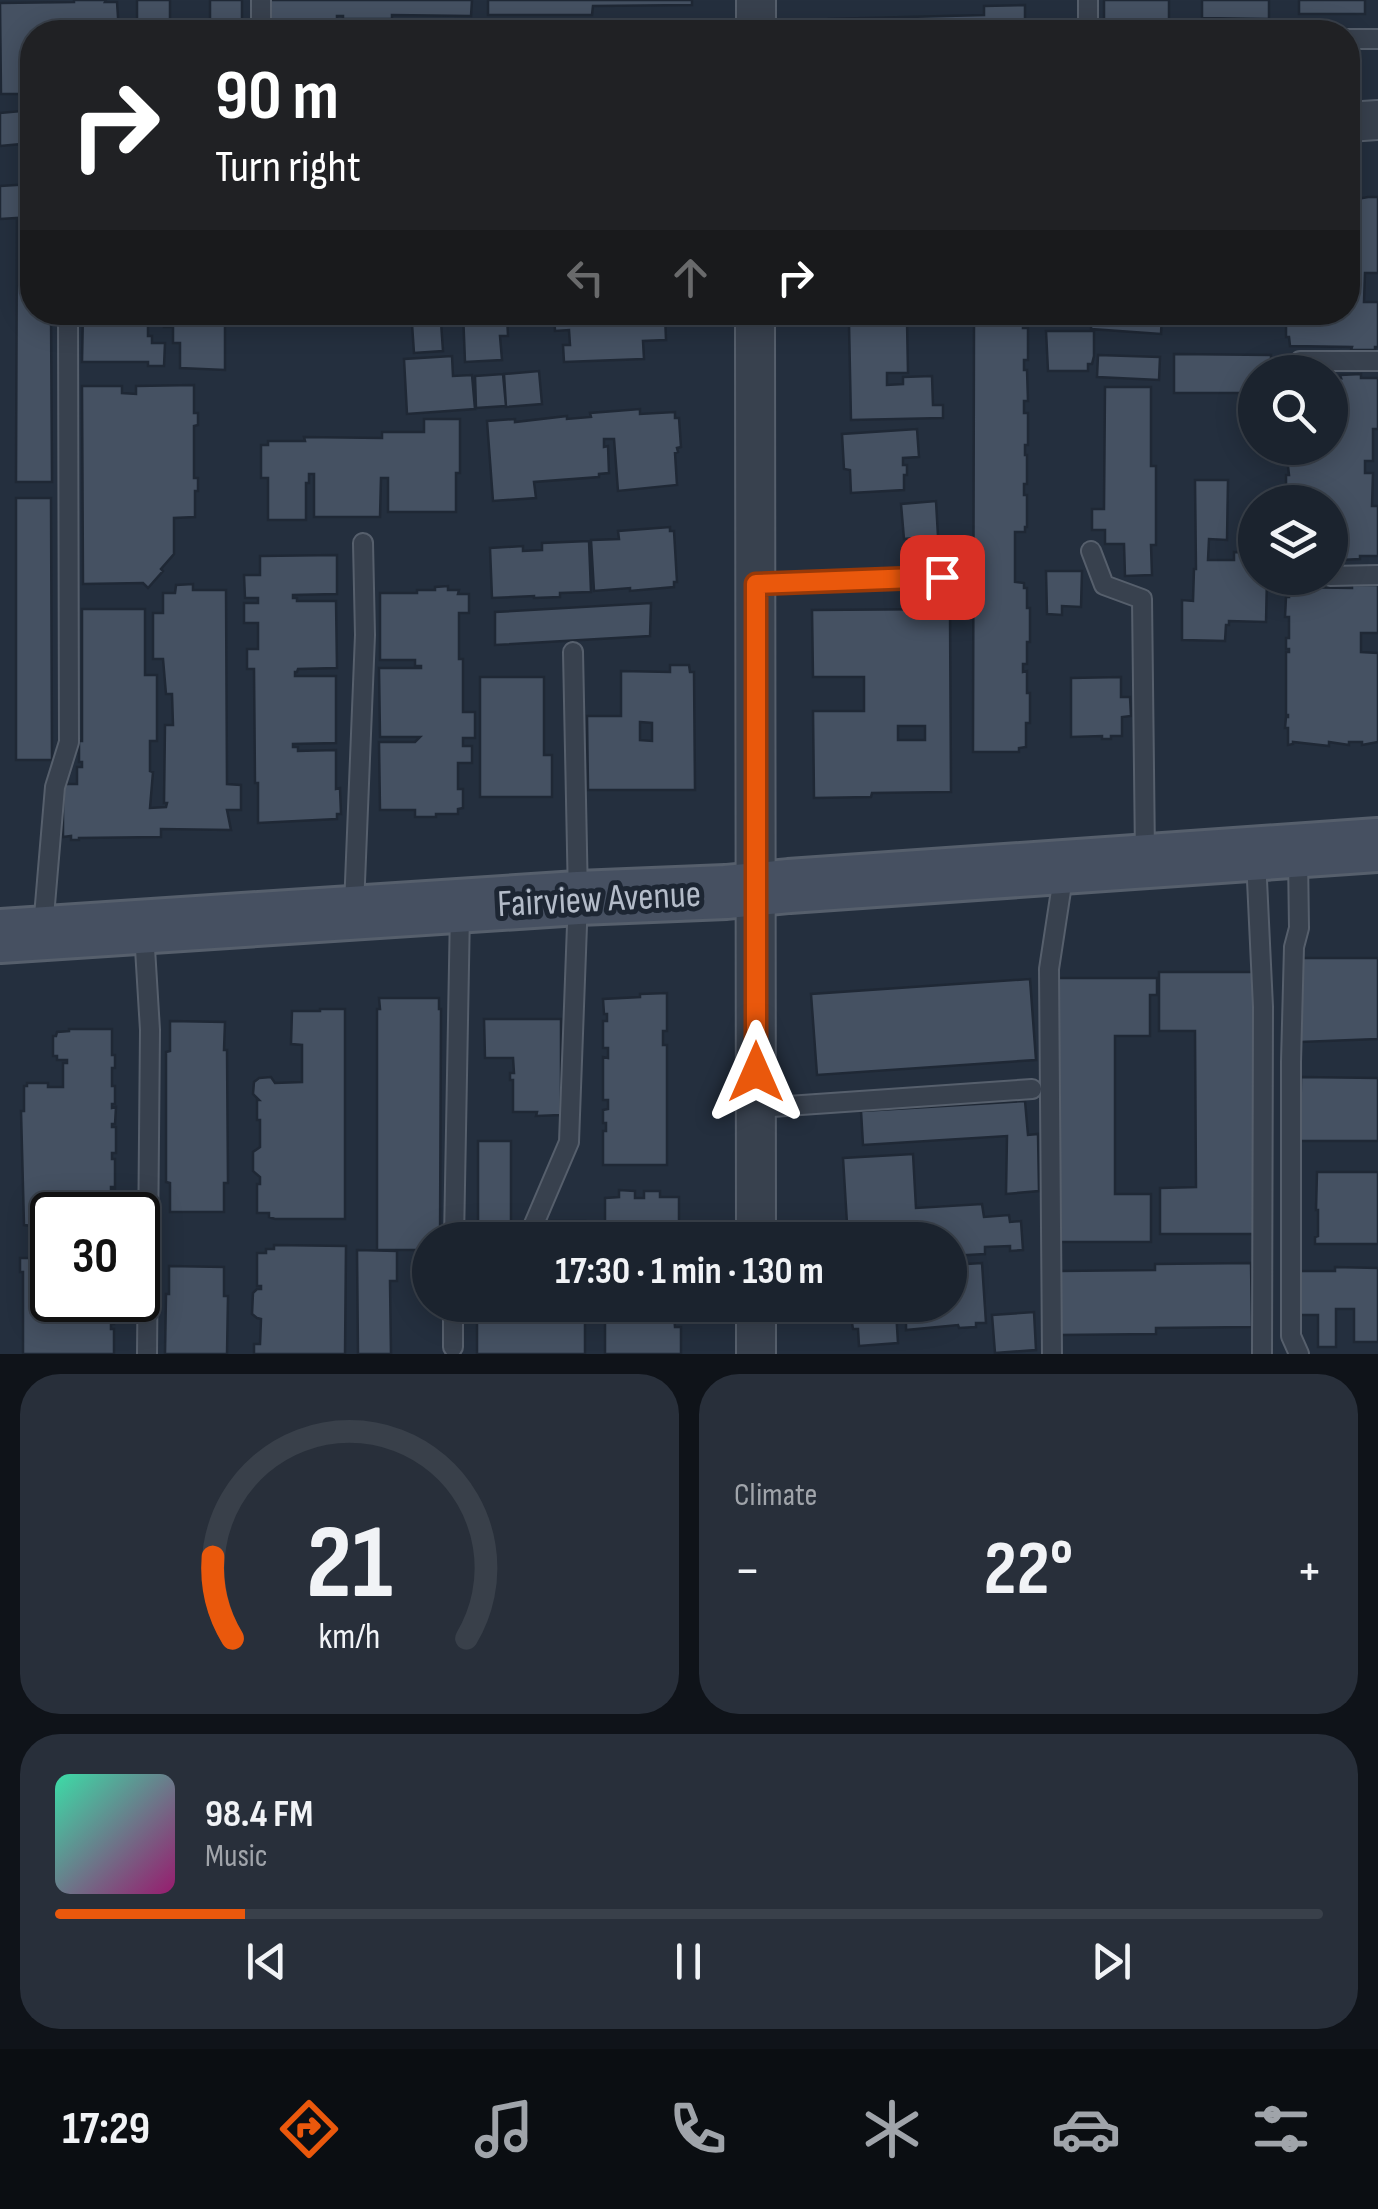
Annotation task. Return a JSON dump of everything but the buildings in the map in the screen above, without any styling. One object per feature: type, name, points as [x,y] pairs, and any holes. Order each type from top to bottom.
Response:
[{"type":"street","points":[[755,325],[756,1222]]},
{"type":"street","name":"Fairview Avenue","points":[[21,934],[756,890],[1378,846]]},
{"type":"street","points":[[756,1322],[756,1354]]},
{"type":"lane","points":[[21,934],[54,787],[69,742],[68,325]]},
{"type":"lane","points":[[1348,361],[1378,361]]},
{"type":"lane","points":[[354,912],[365,635],[363,543]]},
{"type":"lane","points":[[1090,550],[1104,584],[1142,599],[1145,860]]},
{"type":"lane","points":[[1348,576],[1378,575]]},
{"type":"lane","points":[[756,584],[942,577]]},
{"type":"lane","points":[[534,1222],[569,1142],[578,898],[572,652]]},
{"type":"lane","points":[[1262,1354],[1263,1045],[1277,852]]},
{"type":"lane","points":[[1277,852],[1299,928],[1294,947],[1291,1062],[1291,1336],[1298,1354]]},
{"type":"lane","points":[[1052,1354],[1050,969],[1065,866]]},
{"type":"lane","points":[[454,1222],[460,906]]},
{"type":"lane","points":[[144,926],[150,1030],[146,1354]]},
{"type":"lane","points":[[757,1108],[1032,1090]]},
{"type":"lane","points":[[452,1347],[453,1322]]},
{"type":"route","points":[[756,1072],[756,584],[942,577]]}]
